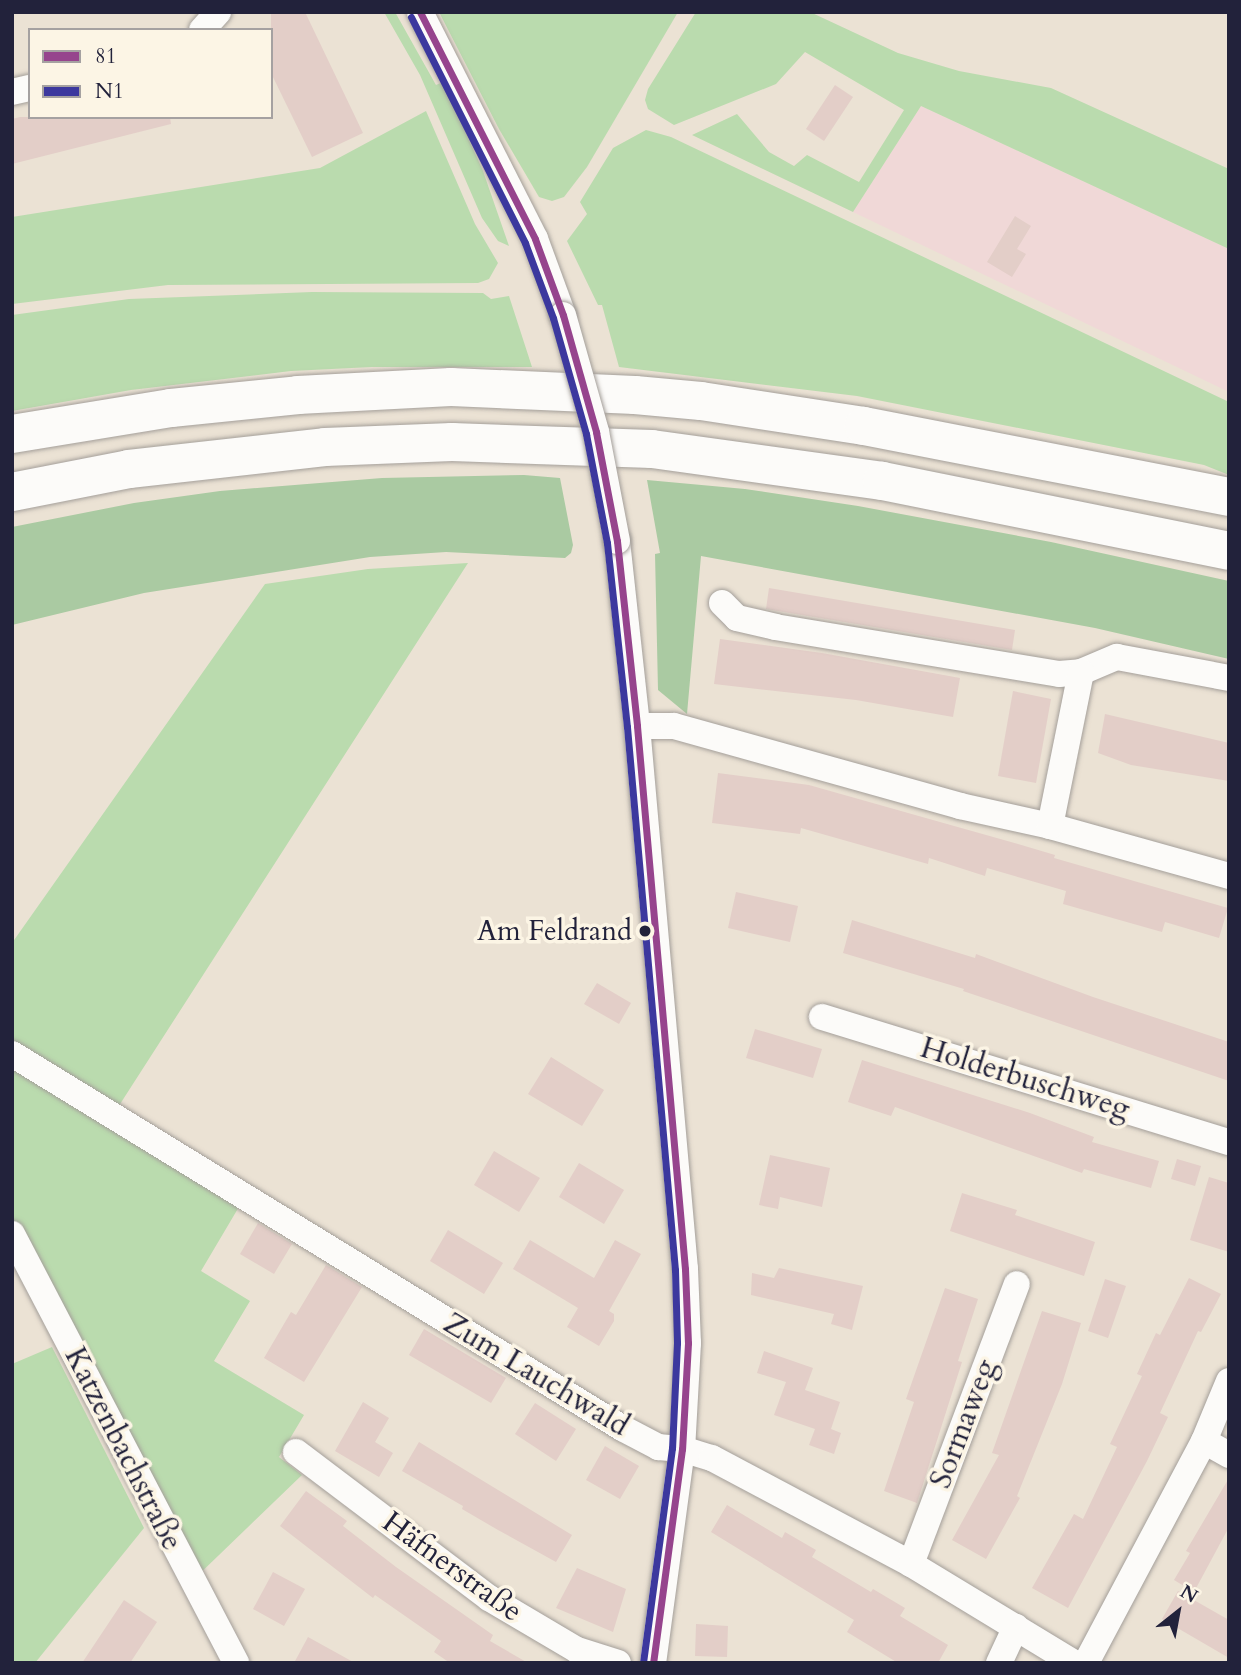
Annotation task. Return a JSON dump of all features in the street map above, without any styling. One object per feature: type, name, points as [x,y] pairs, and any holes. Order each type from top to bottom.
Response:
[{"type":"highway","points":[[12,434],[171,408],[298,394],[451,387],[635,394],[701,401],[864,426],[1229,497]]},
{"type":"highway","points":[[12,492],[142,467],[325,447],[452,442],[639,448],[723,457],[882,481],[1229,551]]},
{"type":"street","points":[[203,28],[218,12]]},
{"type":"street","points":[[421,12],[536,239],[563,315],[596,432],[617,541],[637,726],[685,1269],[688,1343],[682,1448],[653,1663]]},
{"type":"street","points":[[722,603],[737,618],[775,627],[1059,674],[1081,672],[1117,657],[1229,678]]},
{"type":"street","points":[[1050,826],[1081,672]]},
{"type":"street","points":[[637,726],[674,726],[960,806],[1050,826],[1229,876]]},
{"type":"street","name":"Holderbuschweg","points":[[822,1017],[1229,1142]]},
{"type":"street","name":"Zum Lauchwald","points":[[12,1054],[246,1195],[622,1429],[658,1447],[682,1448],[712,1458],[911,1564],[1074,1663]]},
{"type":"street","name":"Katzenbachstraße","points":[[12,1234],[191,1582],[236,1663]]},
{"type":"street","name":"Sormaweg","points":[[911,1564],[1017,1284]]},
{"type":"street","points":[[1086,1663],[1204,1441],[1229,1381]]},
{"type":"street","points":[[1204,1441],[1229,1455]]},
{"type":"street","name":"Häfnerstraße","points":[[296,1452],[489,1598],[577,1650],[618,1663]]},
{"type":"street","points":[[999,1663],[1016,1628]]},
{"type":"shaded area","points":[[921,106],[1229,249],[1229,392],[853,212]]},
{"type":"green space","points":[[384,12],[395,12],[436,85],[443,82],[483,171],[509,246],[498,241],[482,218],[420,75]]},
{"type":"green space","points":[[439,12],[678,12],[587,167],[564,197],[552,201],[539,197],[499,129]]},
{"type":"green space","points":[[696,12],[810,12],[898,53],[959,71],[1051,88],[1229,169],[1229,249],[921,106],[853,212],[692,135],[737,114],[769,152],[794,166],[807,155],[859,182],[904,110],[805,52],[776,84],[674,125],[648,109],[645,100],[648,89]]},
{"type":"green space","points":[[426,111],[475,224],[498,263],[489,279],[478,283],[168,285],[12,304],[12,217],[320,168]]},
{"type":"green space","points":[[646,130],[671,137],[1229,402],[1229,475],[1204,465],[857,396],[619,367],[602,305],[598,305],[567,241],[587,214],[580,202],[613,148]]},
{"type":"green space","points":[[312,292],[483,293],[491,299],[509,296],[532,367],[372,367],[291,371],[131,390],[12,411],[12,315],[129,299]]},
{"type":"green space","points":[[524,475],[560,478],[573,545],[571,553],[565,558],[446,552],[370,557],[144,593],[12,625],[12,527],[134,503],[220,491],[382,478]]},
{"type":"green space","points":[[647,480],[745,489],[858,506],[1051,542],[1229,581],[1229,659],[1095,628],[701,556],[687,714],[658,690],[655,554],[660,553]]},
{"type":"green space","points":[[468,563],[113,1115],[246,1195],[201,1271],[250,1301],[214,1361],[304,1415],[279,1457],[302,1475],[191,1582],[12,1234],[12,943],[265,584],[368,569]]},
{"type":"green space","points":[[52,1347],[144,1528],[35,1663],[12,1663],[12,1364]]},
{"type":"building","points":[[271,12],[305,12],[363,133],[312,157],[273,77]]},
{"type":"building","points":[[835,85],[853,97],[824,141],[806,129]]},
{"type":"building","points":[[12,119],[170,119],[171,124],[12,164]]},
{"type":"building","points":[[1015,216],[1031,226],[1017,249],[1026,254],[1012,277],[987,262]]},
{"type":"building","points":[[769,588],[1015,630],[1012,650],[766,609]]},
{"type":"building","points":[[720,639],[822,653],[960,678],[953,717],[856,700],[714,684]]},
{"type":"building","points":[[1013,691],[1051,699],[1036,783],[998,776]]},
{"type":"building","points":[[1105,714],[1229,743],[1229,781],[1131,765],[1098,753]]},
{"type":"building","points":[[718,773],[809,785],[1018,844],[1055,855],[1054,858],[1228,908],[1219,938],[1165,922],[1162,932],[1063,904],[1066,891],[987,868],[985,876],[929,858],[928,864],[801,828],[800,834],[712,823]]},
{"type":"building","points":[[736,892],[798,906],[790,942],[728,928]]},
{"type":"building","points":[[852,920],[975,958],[976,954],[1093,997],[1229,1042],[1229,1081],[963,991],[964,989],[843,953]]},
{"type":"building","points":[[597,983],[631,1003],[619,1024],[584,1004]]},
{"type":"building","points":[[755,1029],[822,1049],[813,1078],[746,1058]]},
{"type":"building","points":[[551,1057],[604,1090],[582,1126],[528,1094]]},
{"type":"building","points":[[862,1060],[1030,1113],[1094,1137],[1092,1142],[1159,1161],[1151,1188],[1084,1169],[1082,1173],[895,1107],[891,1116],[848,1102]]},
{"type":"building","points":[[494,1151],[540,1178],[519,1212],[474,1185]]},
{"type":"building","points":[[770,1155],[830,1168],[822,1207],[780,1197],[778,1209],[759,1205]]},
{"type":"building","points":[[1177,1159],[1201,1166],[1195,1186],[1171,1179]]},
{"type":"building","points":[[579,1163],[624,1190],[604,1224],[559,1197]]},
{"type":"building","points":[[1209,1177],[1229,1183],[1229,1252],[1190,1240]]},
{"type":"building","points":[[962,1193],[1017,1210],[1015,1215],[1095,1242],[1084,1276],[950,1231]]},
{"type":"building","points":[[258,1223],[292,1244],[274,1274],[240,1254]]},
{"type":"building","points":[[448,1230],[503,1263],[484,1294],[430,1261]]},
{"type":"building","points":[[530,1240],[594,1278],[615,1240],[641,1254],[609,1311],[614,1314],[614,1321],[599,1346],[567,1327],[578,1308],[513,1269]]},
{"type":"building","points":[[326,1265],[362,1287],[304,1382],[264,1358],[291,1312],[296,1315]]},
{"type":"building","points":[[779,1268],[863,1286],[852,1330],[831,1324],[834,1314],[751,1295],[752,1273],[774,1278]]},
{"type":"building","points":[[1189,1278],[1221,1294],[1201,1332],[1198,1331],[1160,1413],[1168,1417],[1147,1461],[1068,1608],[1032,1588],[1074,1514],[1083,1519],[1117,1447],[1110,1444],[1142,1376],[1137,1374],[1156,1333],[1160,1335]]},
{"type":"building","points":[[1105,1279],[1126,1286],[1108,1338],[1088,1331]]},
{"type":"building","points":[[945,1288],[978,1299],[958,1361],[962,1362],[917,1503],[884,1491],[914,1402],[906,1399]]},
{"type":"building","points":[[1042,1311],[1081,1323],[1062,1384],[1017,1496],[1020,1498],[986,1559],[952,1540],[999,1455],[992,1453]]},
{"type":"building","points":[[424,1329],[506,1378],[491,1403],[409,1355]]},
{"type":"building","points":[[764,1351],[813,1368],[805,1390],[840,1402],[831,1429],[841,1433],[834,1454],[809,1445],[815,1429],[774,1415],[786,1382],[757,1373]]},
{"type":"building","points":[[363,1402],[389,1418],[375,1442],[393,1453],[379,1477],[335,1451]]},
{"type":"building","points":[[535,1403],[576,1429],[556,1461],[515,1434]]},
{"type":"building","points":[[419,1442],[572,1535],[556,1562],[462,1509],[463,1506],[402,1471]]},
{"type":"building","points":[[605,1446],[639,1466],[620,1499],[586,1480]]},
{"type":"building","points":[[1229,1478],[1229,1527],[1194,1592],[1174,1580],[1190,1553],[1186,1551]]},
{"type":"building","points":[[306,1491],[347,1521],[343,1526],[396,1567],[493,1635],[490,1641],[528,1663],[450,1663],[434,1652],[441,1641],[375,1595],[373,1598],[280,1526]]},
{"type":"building","points":[[727,1505],[782,1538],[785,1532],[816,1550],[812,1557],[871,1592],[873,1589],[905,1608],[900,1616],[948,1645],[938,1663],[898,1663],[847,1632],[854,1620],[711,1532]]},
{"type":"building","points":[[577,1568],[626,1589],[613,1632],[556,1608]]},
{"type":"building","points":[[273,1572],[305,1589],[284,1626],[253,1609]]},
{"type":"building","points":[[1178,1591],[1229,1620],[1229,1658],[1162,1619]]},
{"type":"building","points":[[124,1600],[157,1622],[130,1663],[82,1663]]},
{"type":"building","points":[[696,1624],[728,1626],[727,1657],[695,1656]]},
{"type":"building","points":[[308,1637],[355,1663],[294,1663]]},
{"type":"transit line","name":"81","points":[[420,12],[535,239],[563,315],[596,432],[617,541],[637,726],[685,1269],[688,1343],[682,1449],[653,1663]]},
{"type":"transit line","name":"N1","points":[[411,17],[525,243],[553,318],[586,434],[607,543],[627,727],[675,1270],[677,1343],[672,1448],[643,1662]]},
{"type":"place","name":"Am Feldrand","points":[[645,931]]}]
